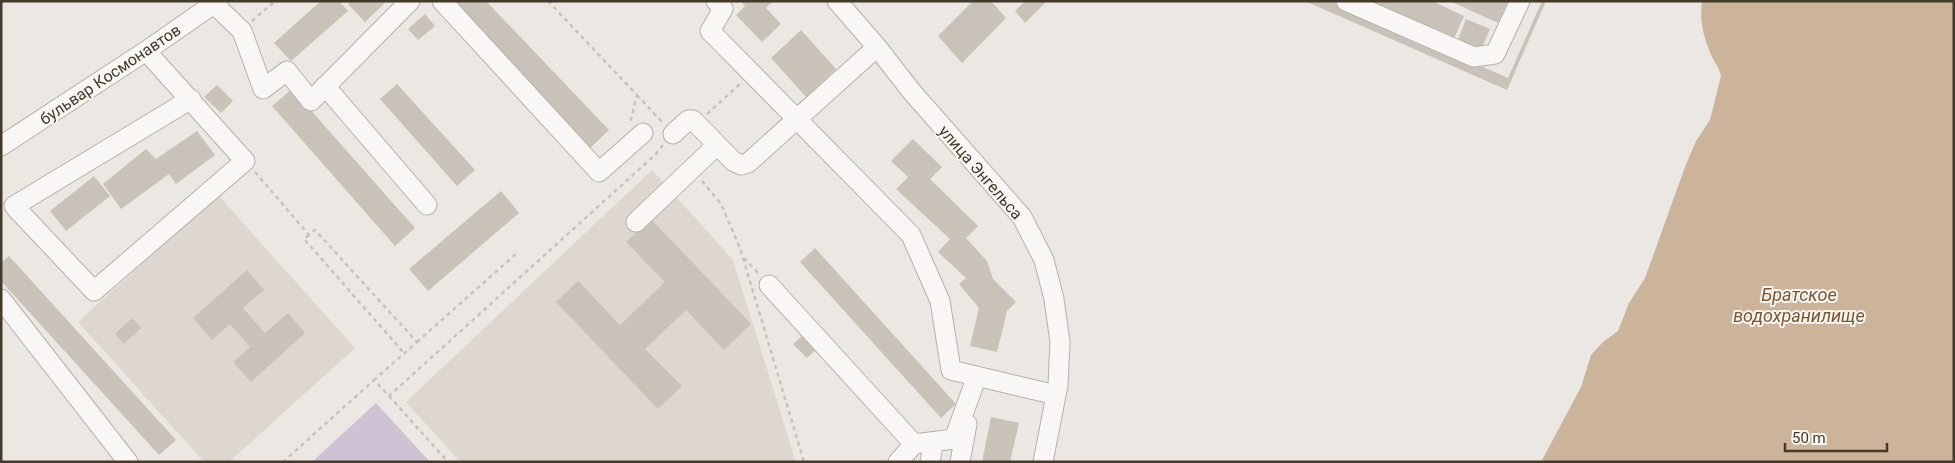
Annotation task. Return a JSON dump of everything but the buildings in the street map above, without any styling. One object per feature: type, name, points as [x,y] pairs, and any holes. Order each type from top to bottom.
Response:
[{"type":"street","points":[[216,3],[242,31],[263,89],[287,71],[311,101],[410,1]]},
{"type":"street","points":[[442,1],[599,172],[644,133]]},
{"type":"street","points":[[716,1],[723,9],[710,31],[911,235],[940,301],[950,370],[1056,395]]},
{"type":"street","name":"улица Энгельса","points":[[837,1],[877,47],[912,92],[1022,217],[1044,260],[1054,300],[1060,342],[1056,395],[1044,462]]},
{"type":"street","points":[[1346,1],[1474,57],[1495,54],[1520,1]]},
{"type":"street","name":"бульвар Космонавтов","points":[[1,146],[216,3]]},
{"type":"street","points":[[673,134],[688,120],[697,123],[733,161],[741,165],[748,163],[877,47]]},
{"type":"street","points":[[146,51],[191,99],[245,161],[94,290],[8,211],[191,99]]},
{"type":"street","points":[[325,86],[427,205]]},
{"type":"street","points":[[636,222],[718,144]]},
{"type":"street","points":[[769,285],[922,444],[932,452],[930,462]]},
{"type":"street","points":[[1,299],[128,462]]},
{"type":"street","points":[[898,462],[922,444],[954,439],[977,376]]},
{"type":"street","points":[[960,462],[977,376]]},
{"type":"path","points":[[242,31],[275,1]]},
{"type":"path","points":[[389,396],[655,155],[673,134],[548,1]]},
{"type":"path","points":[[697,123],[751,74]]},
{"type":"path","points":[[637,94],[630,125],[632,130],[644,133]]},
{"type":"path","points":[[245,161],[309,235]]},
{"type":"path","points":[[690,169],[716,195],[743,257],[804,462]]},
{"type":"path","points":[[404,353],[304,239],[315,230],[416,342]]},
{"type":"path","points":[[283,462],[517,253]]},
{"type":"path","points":[[743,257],[769,285]]},
{"type":"path","points":[[374,380],[448,462]]},
{"type":"shaded area","points":[[652,170],[733,260],[796,462],[460,462],[406,402]]},
{"type":"shaded area","points":[[218,195],[355,348],[229,462],[204,462],[78,322]]},
{"type":"shaded area","points":[[376,403],[430,462],[312,462]]},
{"type":"water","name":"Братское водохранилище","points":[[1702,1],[1954,1],[1954,462],[1541,462],[1581,387],[1591,355],[1603,342],[1618,331],[1629,303],[1645,278],[1685,167],[1696,141],[1710,120],[1721,76],[1705,37],[1701,16]]}]
